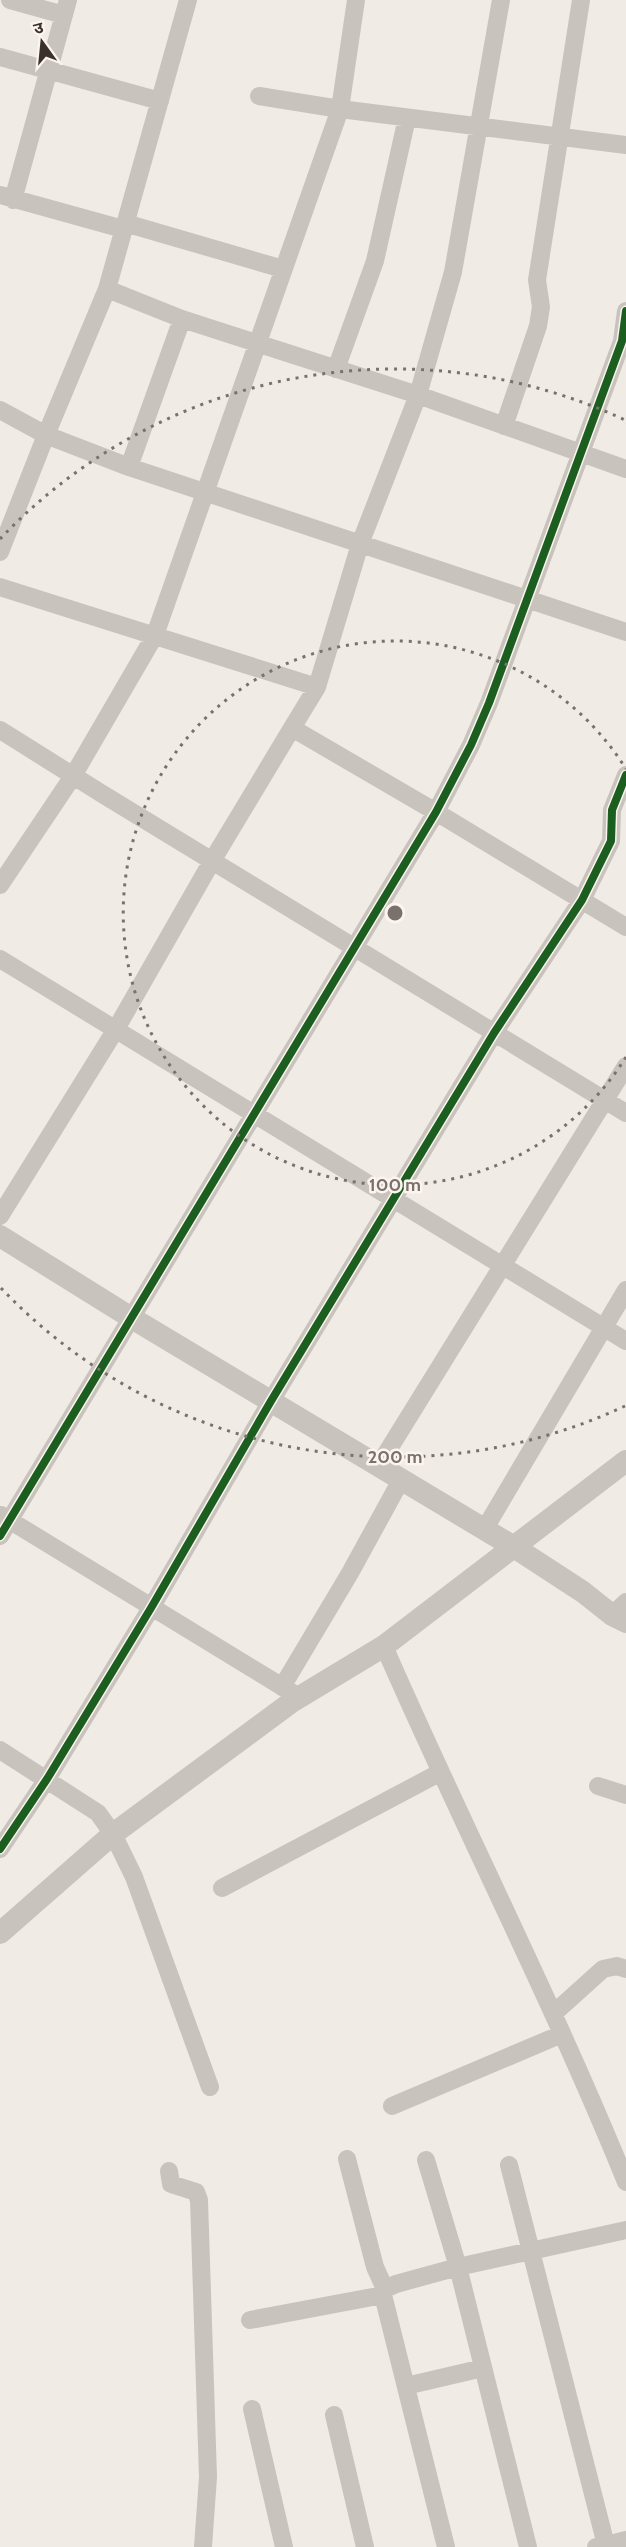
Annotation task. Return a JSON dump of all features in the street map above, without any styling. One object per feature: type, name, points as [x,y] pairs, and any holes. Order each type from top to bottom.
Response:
[{"type":"street","points":[[10,0],[66,8],[49,69],[6,198],[124,226],[283,269]]},
{"type":"street","points":[[0,552],[107,289],[188,0]]},
{"type":"street","points":[[0,885],[73,776],[154,635],[340,109],[356,0]]},
{"type":"street","points":[[0,1216],[116,1029],[212,861],[317,687],[360,544],[418,395],[453,272],[501,0]]},
{"type":"street","points":[[504,426],[541,312],[537,280],[581,0]]},
{"type":"street","points":[[0,57],[160,101]]},
{"type":"street","points":[[259,96],[407,118],[626,145]]},
{"type":"street","points":[[336,369],[375,261],[407,118]]},
{"type":"street","points":[[107,289],[182,319],[418,395],[626,469]]},
{"type":"street","points":[[0,1536],[5,1517],[255,1114],[436,812],[471,745],[489,703],[622,340],[626,311]]},
{"type":"street","points":[[129,467],[182,319]]},
{"type":"street","points":[[0,410],[46,435],[129,467],[626,632]]},
{"type":"street","points":[[0,587],[317,687]]},
{"type":"street","points":[[292,728],[626,927]]},
{"type":"street","points":[[0,730],[626,1113]]},
{"type":"street","points":[[0,1849],[47,1779],[151,1608],[271,1401],[494,1033],[619,845],[612,810],[626,775]]},
{"type":"street","points":[[0,959],[626,1341]]},
{"type":"street","points":[[379,1465],[607,1101],[626,1066]]},
{"type":"street","points":[[0,1236],[621,1613]]},
{"type":"street","points":[[484,1530],[626,1290]]},
{"type":"street","points":[[0,1933],[113,1834],[291,1692],[384,1646],[626,1461]]},
{"type":"street","points":[[291,1692],[350,1573],[401,1480]]},
{"type":"street","points":[[5,1517],[291,1692]]},
{"type":"street","points":[[384,1646],[439,1773],[624,2170]]},
{"type":"street","points":[[0,1750],[98,1813],[113,1834],[134,1877],[210,2087]]},
{"type":"street","points":[[222,1888],[439,1773]]},
{"type":"street","points":[[597,1786],[626,1795]]},
{"type":"street","points":[[553,2014],[603,1969],[617,1966],[626,1969]]},
{"type":"street","points":[[393,2106],[562,2034]]},
{"type":"street","points":[[347,2159],[375,2267],[384,2292],[446,2547]]},
{"type":"street","points":[[426,2160],[458,2267],[528,2547]]},
{"type":"street","points":[[509,2165],[532,2251],[601,2546],[626,2540]]},
{"type":"street","points":[[169,2171],[171,2184],[196,2192],[199,2200],[208,2477],[203,2547]]},
{"type":"street","points":[[250,2320],[384,2292],[396,2284],[458,2267],[626,2230]]},
{"type":"street","points":[[406,2386],[483,2368]]},
{"type":"street","points":[[252,2409],[284,2547]]},
{"type":"street","points":[[334,2415],[365,2547]]},
{"type":"cycle path","points":[[0,1536],[436,812],[471,745],[489,703],[622,341],[626,311]]},
{"type":"cycle path","points":[[0,1849],[47,1779],[151,1608],[271,1401],[494,1033],[582,900],[611,841],[612,810],[626,775]]}]
